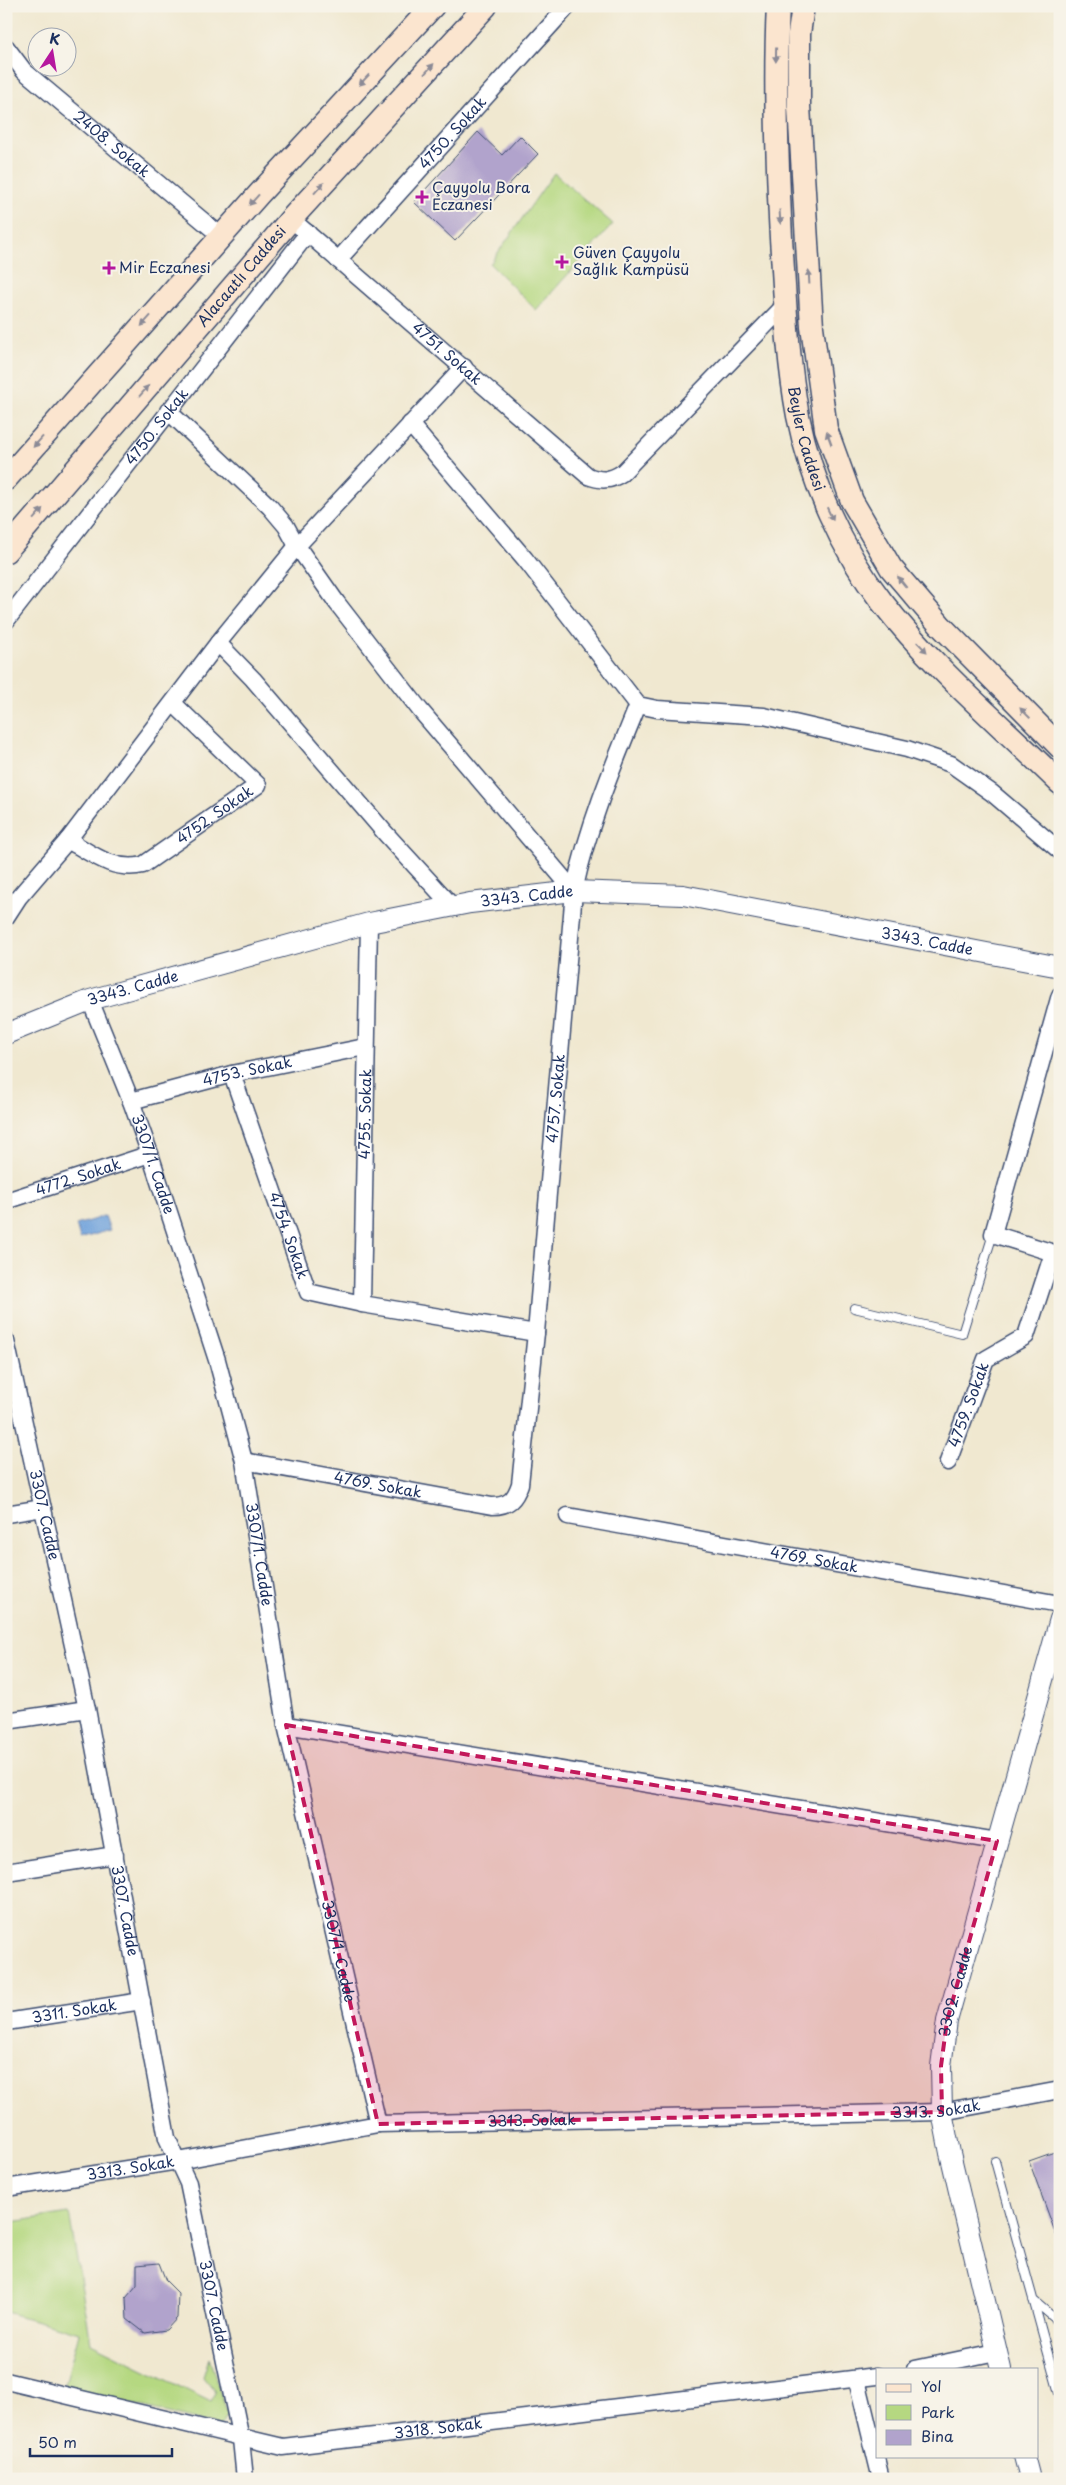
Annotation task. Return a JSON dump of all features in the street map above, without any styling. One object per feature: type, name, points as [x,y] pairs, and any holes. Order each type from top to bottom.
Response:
[{"type":"main road","points":[[6,478],[221,236],[433,6]]},
{"type":"main road","name":"Alacaatlı Caddesi","points":[[6,551],[292,218],[486,6]]},
{"type":"main road","name":"Beyler Caddesi","points":[[778,6],[777,145],[791,371],[799,418],[812,465],[829,512],[853,558],[882,602],[917,642],[1060,783]]},
{"type":"main road","name":"Beyler Caddesi","points":[[803,6],[799,34],[800,126],[812,328],[826,429],[852,501],[891,568],[940,625],[1060,747]]},
{"type":"street","name":"4750. Sokak","points":[[338,260],[568,6]]},
{"type":"street","name":"2408. Sokak","points":[[6,47],[24,71],[221,236]]},
{"type":"street","name":"4751. Sokak","points":[[292,218],[588,476],[606,480],[622,473],[786,304]]},
{"type":"street","name":"4750. Sokak","points":[[6,621],[308,233]]},
{"type":"street","points":[[6,917],[174,704],[218,643],[297,546],[464,367]]},
{"type":"street","points":[[168,411],[270,507],[286,526],[297,546],[337,603],[420,710],[574,891]]},
{"type":"street","points":[[410,424],[524,559],[638,705],[657,709],[764,716],[907,748],[951,764],[992,793],[1060,852]]},
{"type":"street","points":[[218,643],[253,679],[386,834],[452,906]]},
{"type":"street","name":"4752. Sokak","points":[[68,840],[109,864],[121,868],[143,865],[258,785],[174,704]]},
{"type":"street","name":"4757. Sokak","points":[[511,1502],[516,1496],[520,1484],[536,1334],[574,891],[581,859],[602,792],[638,705]]},
{"type":"street","name":"3343. Cadde","points":[[6,1034],[90,1000],[369,923],[452,906],[574,891],[683,895],[1060,967]]},
{"type":"street","name":"4755. Sokak","points":[[362,1304],[365,1047],[369,923]]},
{"type":"street","points":[[1056,1254],[993,1234],[1060,995]]},
{"type":"street","name":"3307/1. Cadde","points":[[90,1000],[131,1101],[150,1154],[217,1360],[244,1461],[286,1725],[378,2124]]},
{"type":"street","name":"4753. Sokak","points":[[131,1101],[232,1074],[365,1047]]},
{"type":"street","name":"4754. Sokak","points":[[232,1074],[308,1292],[362,1304],[536,1334]]},
{"type":"street","name":"4772. Sokak","points":[[6,1201],[150,1154]]},
{"type":"street","name":"4759. Sokak","points":[[948,1462],[986,1359],[1026,1336],[1056,1254]]},
{"type":"street","name":"3307. Cadde","points":[[6,1341],[87,1709],[167,2138],[188,2183],[240,2439],[245,2479]]},
{"type":"street","name":"4769. Sokak","points":[[244,1461],[492,1506],[502,1506],[511,1502]]},
{"type":"street","points":[[6,1514],[43,1508]]},
{"type":"street","name":"4769. Sokak","points":[[568,1516],[1060,1604]]},
{"type":"street","name":"3302. Cadde","points":[[998,2361],[942,2112],[941,2066],[947,2021],[1060,1619]]},
{"type":"street","points":[[6,1721],[87,1709]]},
{"type":"street","points":[[286,1725],[997,1841]]},
{"type":"street","points":[[6,1872],[115,1855]]},
{"type":"street","name":"3311. Sokak","points":[[6,2022],[142,2001]]},
{"type":"street","name":"3313. Sokak","points":[[6,2188],[178,2161],[378,2124],[942,2112],[1060,2090]]},
{"type":"street","points":[[925,2368],[998,2361]]},
{"type":"street","name":"3318. Sokak","points":[[6,2381],[240,2439],[283,2447],[857,2380],[876,2376]]},
{"type":"street","points":[[857,2380],[881,2479]]},
{"type":"street","points":[[1025,2458],[1030,2479]]},
{"type":"lane","points":[[854,1308],[962,1334],[993,1234]]},
{"type":"lane","points":[[995,2161],[1060,2395]]},
{"type":"lane","points":[[1033,2300],[1060,2323]]},
{"type":"highlighted area","points":[[286,1725],[997,1841],[947,2021],[941,2066],[942,2112],[378,2124]]},
{"type":"green space","points":[[554,173],[613,224],[536,310],[490,264]]},
{"type":"green space","points":[[69,2213],[91,2343],[211,2402],[215,2392],[203,2377],[209,2358],[228,2415],[220,2426],[69,2388],[65,2384],[79,2333],[6,2312],[6,2223]]},
{"type":"water","points":[[105,1216],[110,1230],[80,1239],[76,1225]]},
{"type":"building","points":[[478,132],[502,155],[520,136],[538,154],[455,241],[414,202]]},
{"type":"building","points":[[1060,2150],[1060,2240],[1058,2240],[1029,2161]]},
{"type":"building","points":[[159,2263],[166,2281],[178,2293],[177,2318],[166,2330],[145,2333],[127,2319],[126,2298],[137,2285],[137,2265]]},
{"type":"place","name":"Çayyolu Bora Eczanesi","points":[[422,197]]},
{"type":"place","name":"Güven Çayyolu Sağlık Kampüsü","points":[[562,262]]},
{"type":"place","name":"Mir Eczanesi","points":[[109,268]]}]
